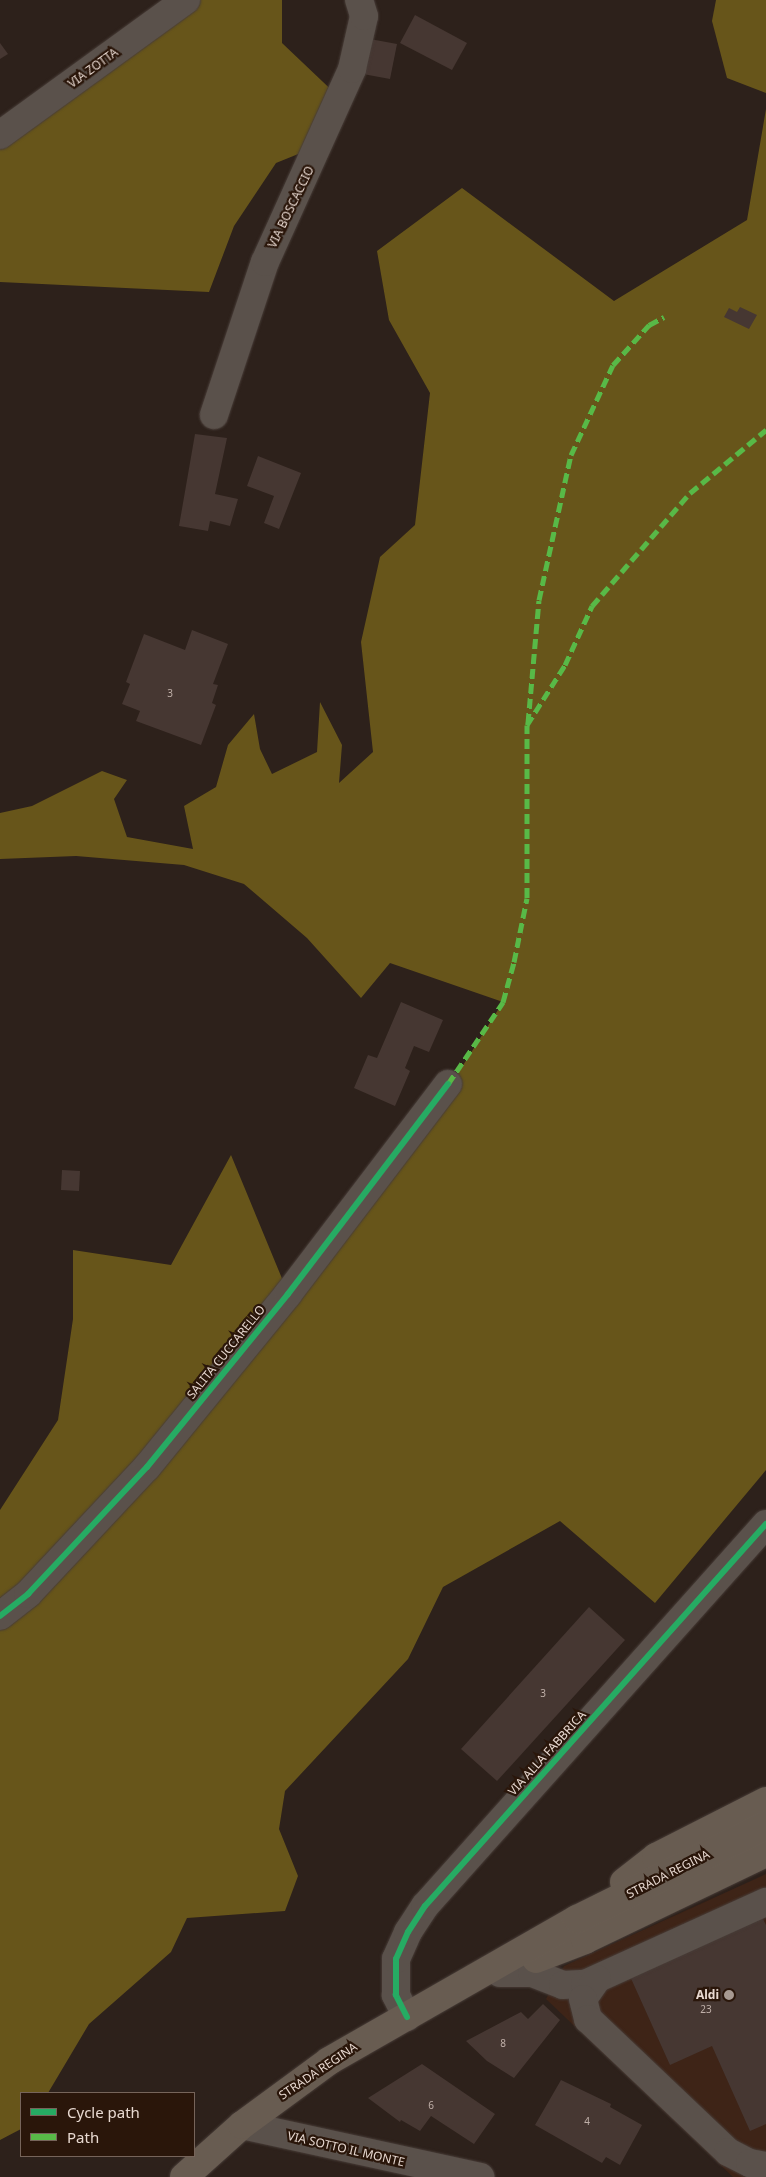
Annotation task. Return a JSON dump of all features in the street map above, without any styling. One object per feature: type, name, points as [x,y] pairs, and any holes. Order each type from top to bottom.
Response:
[{"type":"main road","points":[[577,1919],[656,1857],[766,1802]]},
{"type":"main road","name":"STRADA REGINA","points":[[184,2177],[242,2125],[329,2062],[466,1985],[577,1919],[766,1825]]},
{"type":"main road","name":"STRADA REGINA","points":[[466,1985],[585,1940],[766,1853]]},
{"type":"street","name":"VIA ZOTTA","points":[[0,135],[186,0]]},
{"type":"street","name":"VIA BOSCACCIO","points":[[214,415],[265,262],[352,69],[364,16],[359,0]]},
{"type":"street","name":"SALITA CUCCARELLO","points":[[0,1616],[28,1594],[147,1467],[288,1294],[448,1084]]},
{"type":"street","name":"VIA ALLA FABBRICA","points":[[408,2016],[396,1995],[396,1960],[408,1932],[426,1906],[766,1524]]},
{"type":"street","points":[[500,1973],[532,1973],[563,1985],[585,1984],[766,1902]]},
{"type":"street","points":[[597,1979],[583,1998],[588,2019],[728,2152],[750,2163],[766,2167]]},
{"type":"street","name":"VIA SOTTO IL MONTE","points":[[242,2125],[480,2177]]},
{"type":"street","points":[[728,2177],[766,2167]]},
{"type":"shaded area","points":[[186,0],[282,0],[282,43],[342,100],[323,144],[276,163],[234,226],[209,292],[0,282],[0,135]]},
{"type":"shaded area","points":[[716,0],[766,0],[766,93],[727,78],[712,21]]},
{"type":"shaded area","points":[[766,109],[766,1470],[655,1603],[560,1521],[443,1587],[408,1659],[285,1791],[279,1829],[298,1876],[285,1911],[187,1918],[171,1952],[89,2024],[49,2092],[20,2092],[20,2130],[0,2140],[0,1510],[58,1420],[73,1319],[73,1250],[171,1265],[231,1155],[288,1293],[424,1127],[503,1002],[390,963],[361,998],[307,938],[244,884],[184,865],[76,856],[0,859],[0,813],[32,806],[102,771],[127,780],[114,799],[127,837],[193,849],[184,806],[216,787],[228,745],[254,714],[260,749],[272,774],[317,752],[320,702],[342,745],[339,783],[373,752],[361,642],[380,557],[415,525],[430,393],[389,320],[377,251],[462,188],[614,301],[747,220]]},
{"type":"shaded area","points":[[766,1874],[766,2177],[733,2177],[546,1999],[564,1966]]},
{"type":"building","points":[[415,15],[467,43],[452,70],[400,43]]},
{"type":"building","points":[[370,39],[397,44],[390,79],[363,74]]},
{"type":"building","points":[[0,43],[8,54],[0,59]]},
{"type":"building","points":[[740,307],[757,315],[749,329],[724,317],[729,308],[737,312]]},
{"type":"building","points":[[195,434],[227,438],[215,494],[238,499],[230,526],[210,521],[208,531],[179,526]]},
{"type":"building","points":[[258,456],[301,473],[279,529],[264,523],[274,496],[247,486]]},
{"type":"building","points":[[192,630],[228,644],[213,684],[218,685],[212,703],[216,705],[201,745],[136,721],[140,711],[122,704],[130,684],[126,682],[144,634],[185,650]]},
{"type":"building","points":[[401,1002],[443,1020],[429,1052],[414,1046],[405,1068],[410,1071],[395,1106],[354,1088],[368,1055],[377,1058]]},
{"type":"building","points":[[62,1170],[80,1171],[79,1191],[61,1190]]},
{"type":"building","points":[[589,1607],[625,1640],[497,1781],[461,1749]]},
{"type":"building","points":[[761,1915],[766,1925],[766,2124],[750,2131],[712,2046],[670,2065],[629,1974]]},
{"type":"building","points":[[543,2004],[560,2020],[514,2078],[487,2061],[466,2041],[521,2012],[528,2019]]},
{"type":"building","points":[[422,2064],[495,2114],[474,2144],[431,2116],[420,2131],[401,2120],[400,2122],[368,2098]]},
{"type":"building","points":[[561,2080],[611,2104],[610,2107],[642,2125],[620,2165],[606,2157],[602,2163],[535,2125]]},
{"type":"marked path","points":[[528,723],[539,600],[571,455],[613,365],[649,325],[664,317]]},
{"type":"marked path","points":[[448,1084],[503,1002],[514,962],[527,898],[527,725],[565,665],[592,606],[690,493],[766,430]]},
{"type":"cycle path","points":[[0,1616],[28,1594],[147,1467],[288,1294],[448,1084]]},
{"type":"cycle path","points":[[407,2017],[396,1995],[396,1959],[408,1932],[425,1906],[766,1524]]},
{"type":"place","name":"Aldi","points":[[729,1995]]}]
